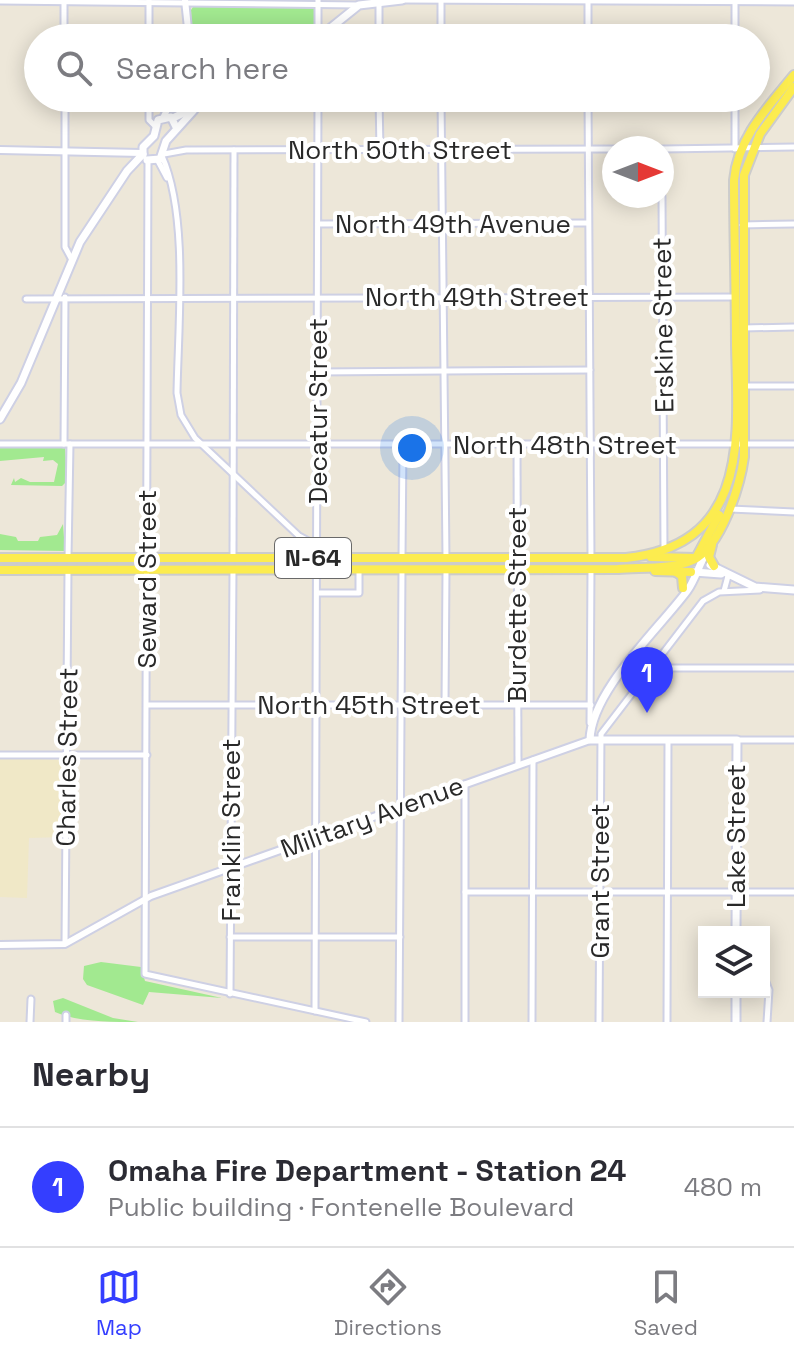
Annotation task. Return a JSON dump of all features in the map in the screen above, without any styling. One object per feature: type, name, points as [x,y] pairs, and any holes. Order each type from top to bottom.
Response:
[{"type":"main road","points":[[335,24],[359,5],[402,0]]},
{"type":"main road","name":"N-64","points":[[770,107],[794,75]]},
{"type":"main road","name":"N-64","points":[[0,558],[626,558],[664,550],[689,537],[710,518],[732,477],[741,444],[741,225],[744,175],[752,148],[794,87]]},
{"type":"main road","points":[[152,156],[155,126],[167,117],[186,112]]},
{"type":"main road","points":[[0,419],[21,383],[60,297],[72,260],[122,178],[152,156],[192,112]]},
{"type":"main road","name":"N-64","points":[[0,570],[618,569],[699,560],[711,545],[729,509],[741,476],[734,180],[738,149],[766,112]]},
{"type":"main road","points":[[167,117],[176,128]]},
{"type":"main road","points":[[732,477],[729,497],[693,572],[677,601],[627,665],[590,724],[590,740],[737,740]]},
{"type":"main road","points":[[711,545],[709,557],[714,566]]},
{"type":"main road","points":[[318,546],[365,558]]},
{"type":"main road","points":[[626,558],[699,560],[763,590],[794,590]]},
{"type":"main road","points":[[618,569],[728,576]]},
{"type":"main road","points":[[675,572],[682,576],[683,588]]},
{"type":"main road","points":[[677,601],[693,572]]},
{"type":"main road","name":"Lake Street","points":[[736,926],[737,740]]},
{"type":"main road","points":[[736,998],[736,1022]]},
{"type":"street","points":[[402,0],[794,2]]},
{"type":"street","points":[[0,1],[318,1],[359,5]]},
{"type":"street","points":[[64,1],[64,24]]},
{"type":"street","points":[[149,1],[149,24]]},
{"type":"street","points":[[186,1],[188,24]]},
{"type":"street","points":[[318,1],[318,24]]},
{"type":"street","points":[[379,1],[379,24]]},
{"type":"street","points":[[441,1],[441,24]]},
{"type":"street","points":[[588,1],[588,24]]},
{"type":"street","points":[[735,1],[735,24]]},
{"type":"street","points":[[65,112],[65,247],[72,260]]},
{"type":"street","points":[[149,112],[149,120],[155,126]]},
{"type":"street","points":[[150,112],[153,117],[167,117],[169,112]]},
{"type":"street","name":"Decatur Street","points":[[315,1011],[318,112]]},
{"type":"street","points":[[379,112],[380,150]]},
{"type":"street","points":[[441,112],[446,558]]},
{"type":"street","points":[[588,112],[591,557]]},
{"type":"street","points":[[736,112],[738,149]]},
{"type":"street","points":[[170,138],[172,146],[186,150]]},
{"type":"street","points":[[674,149],[794,147]]},
{"type":"street","name":"North 50th Street","points":[[0,150],[114,150],[152,156],[186,150],[602,149]]},
{"type":"street","points":[[233,558],[234,150]]},
{"type":"street","points":[[152,156],[169,182],[177,232],[178,404],[186,425],[299,536],[318,546]]},
{"type":"street","name":"Seward Street","points":[[152,156],[149,183],[146,975],[230,994]]},
{"type":"street","name":"Erskine Street","points":[[662,208],[664,550]]},
{"type":"street","name":"North 49th Avenue","points":[[318,224],[588,223]]},
{"type":"street","points":[[741,225],[794,224]]},
{"type":"street","points":[[60,297],[67,444],[68,558]]},
{"type":"street","name":"North 49th Street","points":[[26,299],[736,297]]},
{"type":"street","points":[[742,328],[794,327]]},
{"type":"street","points":[[318,372],[590,370]]},
{"type":"street","points":[[743,386],[794,386]]},
{"type":"street","name":"North 48th Street","points":[[0,444],[794,444]]},
{"type":"street","points":[[402,558],[403,445]]},
{"type":"street","name":"Burdette Street","points":[[517,445],[518,765]]},
{"type":"street","points":[[729,509],[794,512]]},
{"type":"street","points":[[590,724],[591,569]]},
{"type":"street","name":"Charles Street","points":[[65,944],[68,570]]},
{"type":"street","points":[[317,593],[359,593],[359,570]]},
{"type":"street","points":[[399,1022],[402,570]]},
{"type":"street","points":[[445,705],[446,570]]},
{"type":"street","name":"Franklin Street","points":[[230,994],[233,571]]},
{"type":"street","points":[[724,591],[728,576]]},
{"type":"street","points":[[601,739],[602,731],[697,607],[724,591],[763,590]]},
{"type":"street","points":[[649,668],[794,668]]},
{"type":"street","name":"North 45th Street","points":[[147,705],[591,705]]},
{"type":"street","name":"Grant Street","points":[[599,1022],[601,739]]},
{"type":"street","name":"Military Avenue","points":[[0,945],[65,944],[145,899],[590,740]]},
{"type":"street","points":[[667,1022],[668,740]]},
{"type":"street","points":[[737,740],[794,740]]},
{"type":"street","points":[[0,755],[147,755]]},
{"type":"street","points":[[532,1022],[533,760]]},
{"type":"street","points":[[465,784],[465,1022]]},
{"type":"street","points":[[465,892],[794,892]]},
{"type":"street","points":[[230,937],[400,937]]},
{"type":"street","points":[[230,994],[366,1022]]},
{"type":"street","points":[[767,1022],[768,998]]},
{"type":"street","points":[[30,1022],[31,999]]},
{"type":"shaded area","points":[[0,757],[64,760],[63,837],[29,838],[27,898],[0,897]]},
{"type":"green space","points":[[195,4],[316,5],[315,24],[192,24],[191,10]]},
{"type":"green space","points":[[0,446],[65,447],[67,481],[62,486],[11,485],[14,478],[15,482],[21,478],[30,482],[54,482],[58,464],[53,460],[43,461],[44,457],[0,461]]},
{"type":"green space","points":[[63,524],[65,551],[0,550],[0,534],[16,537],[18,541],[38,541],[40,537],[57,535]]},
{"type":"green space","points":[[101,962],[141,967],[145,981],[222,998],[149,992],[143,1005],[87,985],[83,979],[84,966]]},
{"type":"green space","points":[[63,998],[113,1018],[138,1022],[95,1021],[55,1012],[53,1001]]},
{"type":"place","name":"Omaha Fire Department - Station 24","points":[[647,713]]}]
